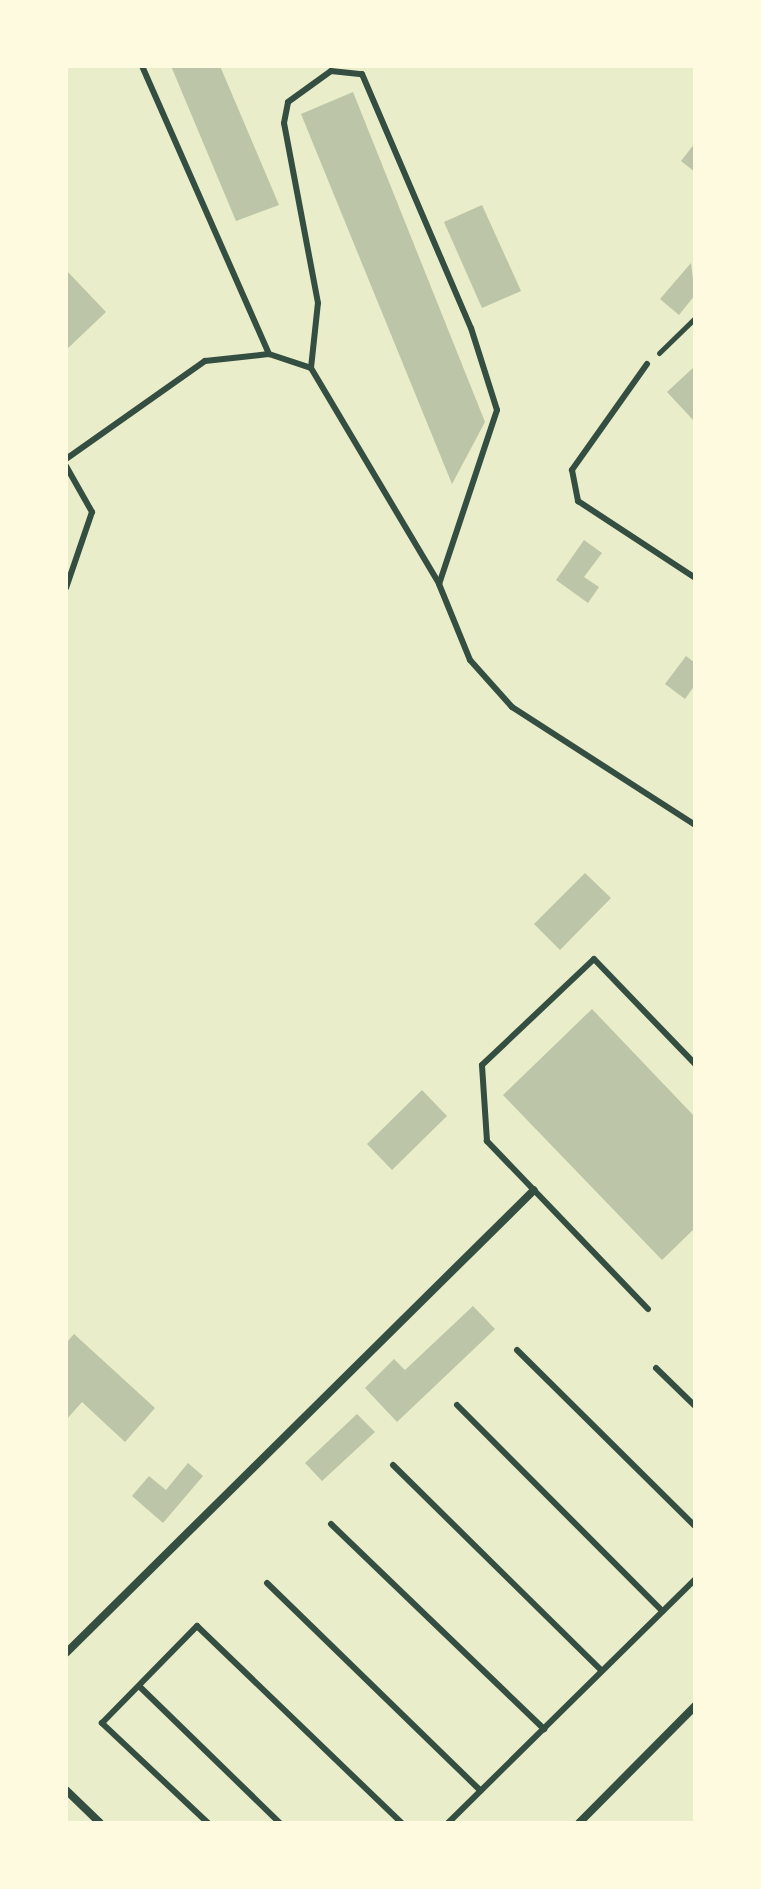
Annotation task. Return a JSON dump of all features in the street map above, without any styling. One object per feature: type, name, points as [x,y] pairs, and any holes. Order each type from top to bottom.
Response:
[{"type":"street","points":[[66,1653],[534,1190]]},
{"type":"street","points":[[579,1823],[695,1706]]},
{"type":"street","points":[[66,1790],[100,1823]]},
{"type":"lane","points":[[142,66],[269,354]]},
{"type":"lane","points":[[439,584],[497,410],[471,328],[362,74],[331,71],[288,102],[284,123],[318,303],[311,368],[439,584],[470,660],[512,707],[695,825]]},
{"type":"lane","points":[[66,459],[205,361],[269,354],[311,368]]},
{"type":"lane","points":[[647,364],[572,470],[578,501],[695,578]]},
{"type":"lane","points":[[66,466],[92,512],[66,588]]},
{"type":"lane","points":[[648,1309],[487,1141],[482,1065],[594,959],[695,1064]]},
{"type":"lane","points":[[517,1350],[695,1526]]},
{"type":"lane","points":[[656,1368],[695,1406]]},
{"type":"lane","points":[[457,1405],[662,1611]]},
{"type":"lane","points":[[393,1465],[602,1671]]},
{"type":"lane","points":[[331,1524],[544,1729]]},
{"type":"lane","points":[[448,1823],[695,1579]]},
{"type":"lane","points":[[267,1583],[481,1791]]},
{"type":"lane","points":[[208,1823],[102,1723],[197,1626],[402,1823]]},
{"type":"lane","points":[[139,1686],[280,1823]]},
{"type":"path","points":[[647,364],[695,318]]},
{"type":"building","points":[[171,66],[220,66],[279,205],[236,221]]},
{"type":"building","points":[[353,92],[485,422],[452,484],[301,114]]},
{"type":"building","points":[[695,143],[695,172],[681,161]]},
{"type":"building","points":[[482,205],[521,291],[482,308],[444,222]]},
{"type":"building","points":[[691,263],[695,295],[679,315],[660,299]]},
{"type":"building","points":[[66,270],[106,312],[66,350]]},
{"type":"building","points":[[695,366],[695,422],[667,392]]},
{"type":"building","points":[[584,540],[602,553],[584,577],[599,587],[588,603],[556,580]]},
{"type":"building","points":[[686,656],[695,663],[695,685],[685,699],[665,684]]},
{"type":"building","points":[[585,873],[611,898],[560,950],[534,924]]},
{"type":"building","points":[[592,1009],[695,1117],[695,1228],[662,1260],[503,1095]]},
{"type":"building","points":[[422,1090],[447,1116],[392,1170],[367,1144]]},
{"type":"building","points":[[473,1306],[495,1329],[397,1422],[365,1388],[394,1359],[405,1370]]},
{"type":"building","points":[[74,1334],[155,1408],[125,1442],[82,1402],[66,1420],[66,1343]]},
{"type":"building","points":[[357,1414],[375,1432],[322,1481],[305,1463]]},
{"type":"building","points":[[188,1463],[203,1476],[163,1523],[132,1496],[149,1476],[166,1490]]}]
